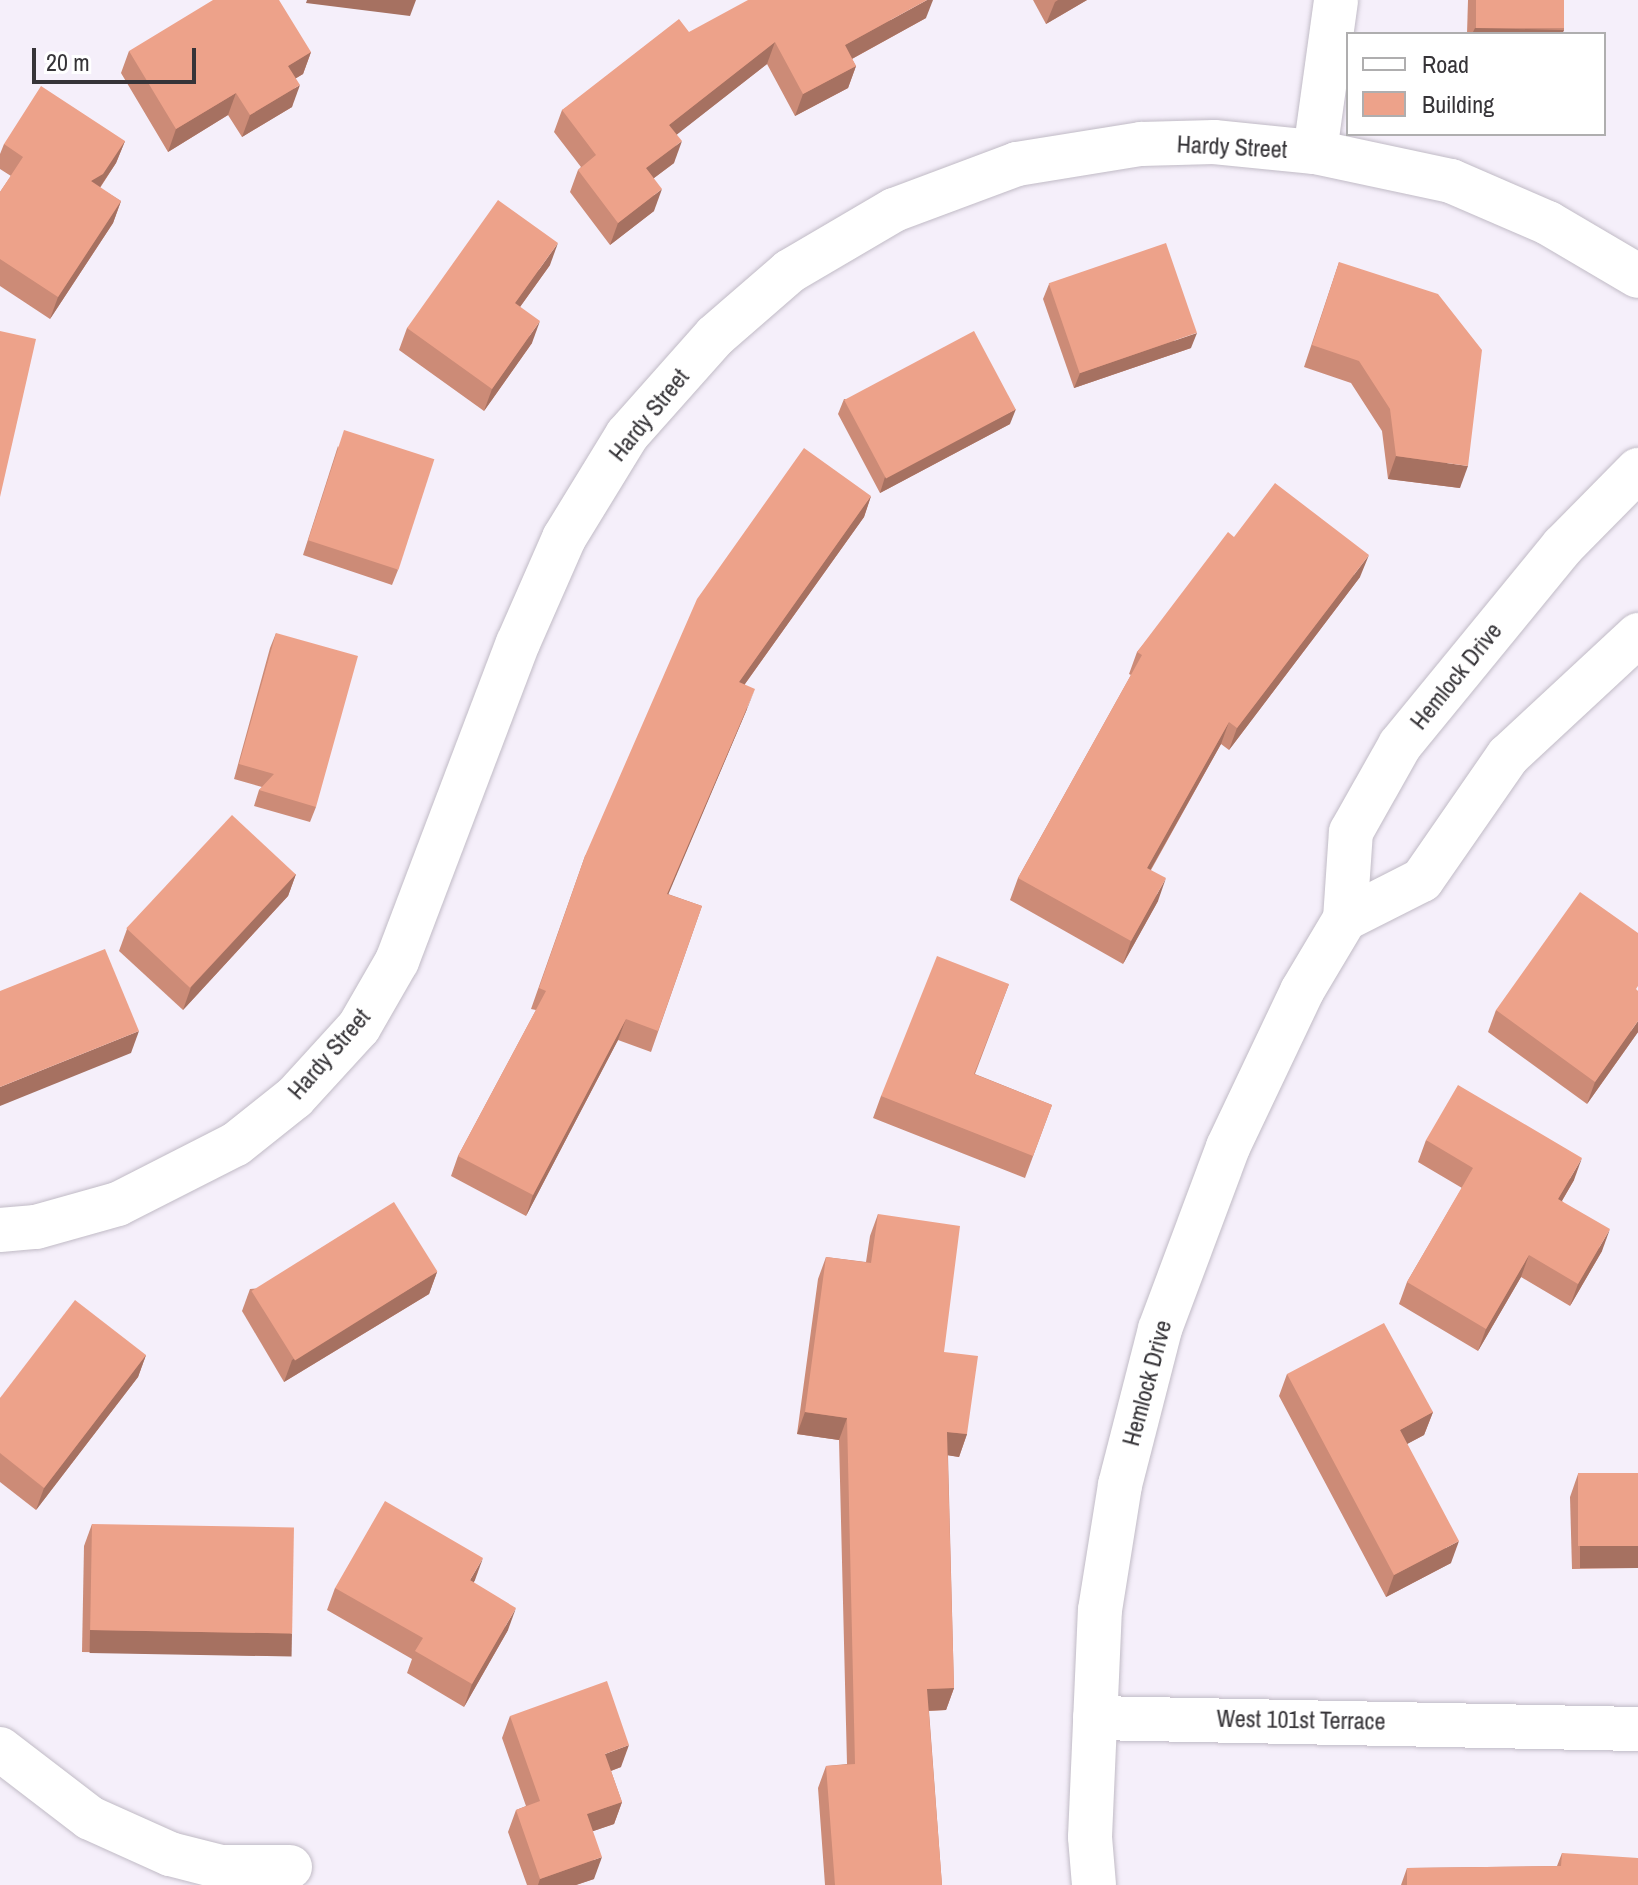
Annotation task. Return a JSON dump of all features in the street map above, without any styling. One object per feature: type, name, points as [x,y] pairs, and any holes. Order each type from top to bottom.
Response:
[{"type":"street","points":[[1315,152],[1336,0]]},
{"type":"street","name":"Hardy Street","points":[[0,1230],[36,1227],[118,1204],[236,1144],[295,1097],[359,1027],[397,961],[518,643],[564,538],[627,435],[715,336],[790,271],[894,210],[1017,164],[1141,144],[1214,142],[1315,152],[1451,181],[1548,223],[1638,276]]},
{"type":"street","name":"Hemlock Drive","points":[[1094,1885],[1090,1837],[1100,1610],[1120,1485],[1160,1329],[1228,1147],[1302,991],[1345,919],[1351,832],[1400,745],[1563,546],[1638,470]]},
{"type":"street","points":[[1345,919],[1422,880],[1508,756],[1638,635]]},
{"type":"street","name":"West 101st Terrace","points":[[1095,1718],[1507,1723],[1638,1729]]},
{"type":"street","points":[[0,1749],[90,1818],[170,1854],[221,1867],[290,1867]]},
{"type":"building","points":[[213,0],[279,0],[311,52],[288,66],[300,85],[250,115],[236,93],[176,129],[129,51]]},
{"type":"building","points":[[748,0],[927,0],[845,45],[856,66],[803,94],[775,42],[669,125],[682,141],[646,168],[662,189],[618,223],[578,170],[596,155],[562,110],[679,19],[689,32]]},
{"type":"building","points":[[1476,0],[1564,0],[1564,28],[1476,28]]},
{"type":"building","points":[[41,86],[125,141],[103,174],[91,181],[121,201],[58,297],[0,259],[0,192],[23,157],[4,144]]},
{"type":"building","points":[[498,200],[558,243],[515,303],[540,321],[492,389],[407,328]]},
{"type":"building","points":[[1166,243],[1197,333],[1080,373],[1049,283]]},
{"type":"building","points":[[1339,262],[1438,294],[1482,350],[1468,466],[1396,456],[1390,409],[1359,361],[1312,345]]},
{"type":"building","points":[[0,331],[36,339],[0,497]]},
{"type":"building","points":[[974,331],[1016,410],[886,479],[844,400]]},
{"type":"building","points":[[344,430],[434,459],[399,570],[308,540]]},
{"type":"building","points":[[804,448],[871,496],[739,682],[755,689],[667,894],[702,906],[658,1031],[626,1019],[533,1195],[458,1156],[546,991],[539,988],[585,856],[697,599]]},
{"type":"building","points":[[1275,483],[1369,555],[1237,728],[1229,722],[1147,868],[1166,878],[1131,941],[1018,878],[1142,655],[1137,652],[1228,532],[1234,537]]},
{"type":"building","points":[[276,633],[358,656],[316,807],[259,790],[274,774],[239,764]]},
{"type":"building","points":[[232,815],[296,874],[190,988],[126,928]]},
{"type":"building","points":[[1580,892],[1638,933],[1638,1021],[1595,1082],[1496,1010]]},
{"type":"building","points":[[105,949],[139,1031],[0,1087],[0,991]]},
{"type":"building","points":[[937,956],[1009,984],[974,1074],[1052,1105],[1033,1156],[881,1096]]},
{"type":"building","points":[[1458,1085],[1582,1158],[1558,1199],[1610,1229],[1578,1284],[1529,1255],[1486,1329],[1407,1282],[1473,1168],[1426,1140]]},
{"type":"building","points":[[394,1202],[437,1272],[295,1361],[252,1291]]},
{"type":"building","points":[[878,1214],[960,1226],[944,1352],[978,1356],[967,1434],[947,1432],[954,1688],[927,1689],[942,1885],[835,1885],[826,1766],[855,1764],[847,1418],[805,1412],[826,1257],[871,1263]]},
{"type":"building","points":[[75,1300],[146,1355],[44,1488],[0,1453],[0,1398]]},
{"type":"building","points":[[1384,1323],[1433,1412],[1400,1430],[1459,1541],[1394,1575],[1287,1374]]},
{"type":"building","points":[[1578,1473],[1638,1473],[1638,1546],[1578,1546]]},
{"type":"building","points":[[385,1501],[483,1558],[470,1580],[516,1608],[472,1684],[415,1651],[423,1638],[335,1588]]},
{"type":"building","points":[[92,1524],[294,1528],[292,1634],[90,1630]]},
{"type":"building","points":[[607,1681],[629,1745],[605,1754],[622,1802],[587,1814],[602,1857],[540,1879],[516,1810],[540,1801],[510,1716]]},
{"type":"building","points":[[1562,1853],[1638,1858],[1638,1885],[1407,1885],[1407,1868],[1561,1866]]}]
